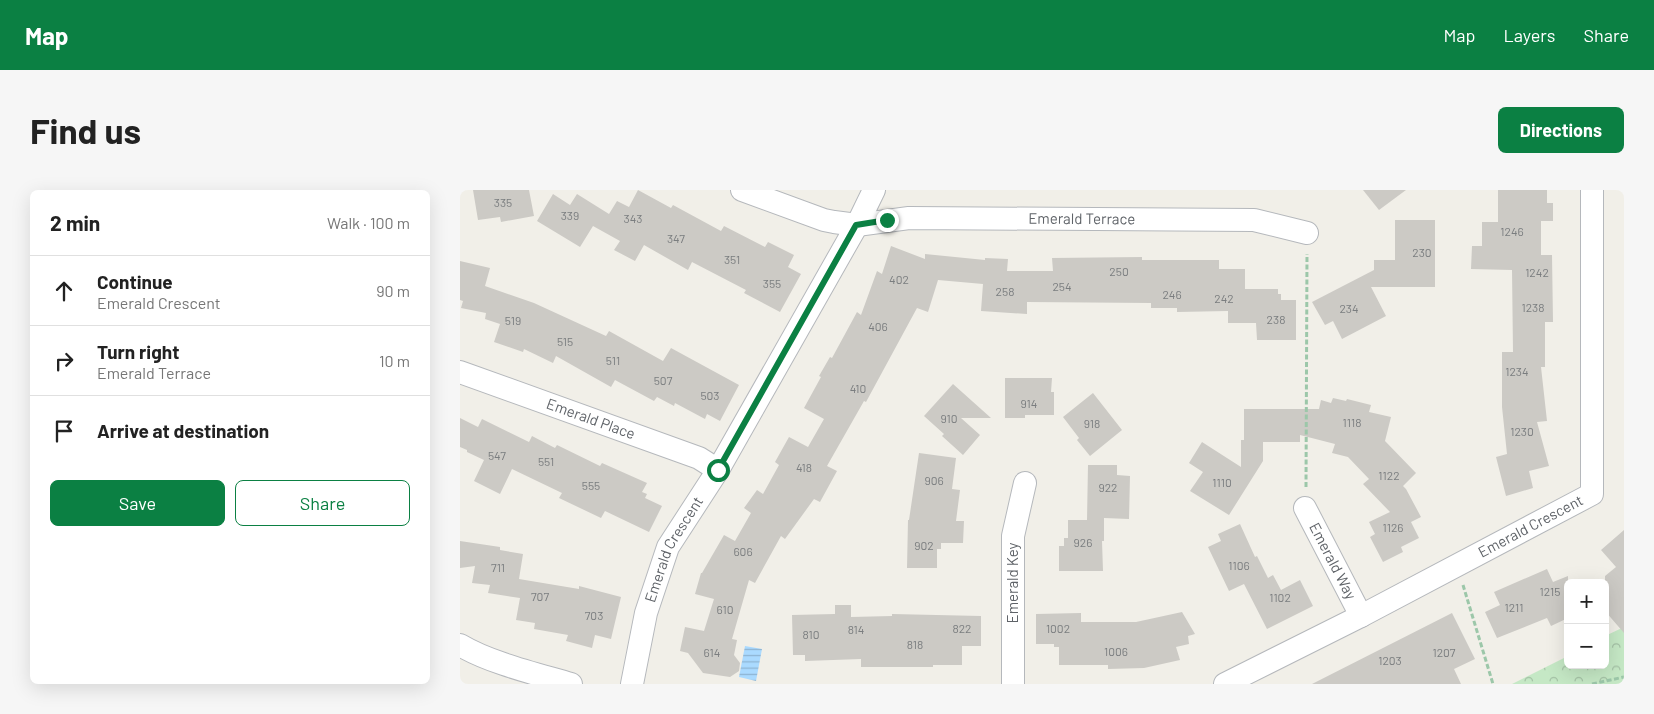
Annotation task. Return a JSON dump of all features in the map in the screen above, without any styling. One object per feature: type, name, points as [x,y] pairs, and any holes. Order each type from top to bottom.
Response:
[{"type":"street","name":"Emerald Terrace","points":[[742,190],[824,220],[856,225],[909,218],[1254,220],[1307,233]]},
{"type":"street","name":"Emerald Crescent","points":[[632,684],[646,614],[668,547],[718,470],[874,190]]},
{"type":"street","name":"Emerald Crescent","points":[[1225,684],[1361,616],[1592,494],[1592,190]]},
{"type":"street","name":"Emerald Place","points":[[460,372],[699,458],[718,470]]},
{"type":"street","name":"Emerald Key","points":[[1013,684],[1013,536],[1025,484]]},
{"type":"street","name":"Emerald Way","points":[[1305,508],[1361,616]]},
{"type":"street","points":[[460,645],[470,651],[517,668],[571,684]]},
{"type":"path","points":[[1306,277],[1307,469]]},
{"type":"path","points":[[1463,584],[1493,684]]},
{"type":"path","points":[[1592,684],[1624,677]]},
{"type":"green space","points":[[1624,627],[1624,684],[1512,684],[1564,658],[1564,669],[1609,669],[1609,634]]},
{"type":"water","points":[[745,646],[762,649],[756,681],[739,677]]},
{"type":"building","points":[[473,190],[529,190],[534,216],[501,222],[500,217],[478,220]]},
{"type":"building","points":[[638,190],[671,208],[673,205],[721,231],[724,226],[765,247],[768,242],[794,255],[788,267],[801,274],[780,312],[744,293],[746,290],[692,262],[688,270],[644,245],[635,261],[614,250],[620,241],[593,226],[580,247],[537,221],[553,194],[570,205],[577,194],[609,214],[617,201],[629,207]]},
{"type":"building","points":[[1363,190],[1406,190],[1379,210]]},
{"type":"building","points":[[1498,190],[1547,190],[1547,203],[1553,203],[1553,221],[1541,221],[1541,255],[1552,255],[1553,322],[1545,322],[1545,367],[1541,367],[1547,421],[1537,422],[1549,466],[1529,471],[1533,488],[1506,496],[1496,457],[1507,454],[1502,407],[1502,352],[1513,352],[1512,270],[1471,269],[1472,246],[1482,246],[1482,222],[1498,222]]},
{"type":"building","points":[[1395,220],[1435,220],[1435,287],[1371,287],[1386,316],[1342,339],[1333,321],[1325,325],[1312,302],[1374,270],[1374,260],[1395,260]]},
{"type":"building","points":[[891,246],[925,259],[925,254],[985,260],[985,258],[1008,259],[1007,271],[1053,271],[1052,258],[1142,257],[1142,260],[1219,260],[1219,269],[1245,269],[1245,289],[1278,289],[1278,294],[1281,294],[1281,300],[1296,300],[1296,340],[1257,340],[1256,323],[1228,323],[1228,311],[1177,312],[1177,308],[1151,308],[1151,303],[1027,302],[1027,314],[981,311],[983,284],[938,280],[928,312],[917,308],[866,402],[864,401],[827,466],[837,471],[820,502],[814,499],[785,539],[781,536],[755,583],[749,580],[732,639],[737,640],[734,655],[740,663],[739,671],[730,677],[703,673],[688,653],[680,651],[685,627],[704,631],[714,599],[695,594],[701,573],[724,535],[735,541],[751,513],[744,508],[757,490],[763,494],[779,465],[775,462],[789,437],[808,447],[824,419],[804,408],[821,377],[819,376],[830,357],[832,358],[857,312],[861,315],[877,271],[882,274]]},
{"type":"building","points":[[460,261],[490,268],[485,286],[534,303],[606,336],[609,331],[663,361],[671,348],[739,385],[720,421],[707,414],[705,419],[675,403],[674,406],[657,397],[654,401],[615,380],[611,387],[556,356],[553,363],[524,349],[523,352],[494,342],[500,324],[485,319],[486,313],[461,308],[463,301],[460,300]]},
{"type":"building","points":[[1005,378],[1052,378],[1051,392],[1054,392],[1054,415],[1025,415],[1025,418],[1005,418]]},
{"type":"building","points":[[953,384],[991,418],[961,418],[980,435],[963,455],[924,416]]},
{"type":"building","points":[[1093,393],[1122,430],[1090,456],[1077,440],[1079,438],[1063,417]]},
{"type":"building","points":[[1333,398],[1346,401],[1347,399],[1371,405],[1369,412],[1391,417],[1385,441],[1416,473],[1403,486],[1421,517],[1411,522],[1419,538],[1401,547],[1403,552],[1383,562],[1370,537],[1375,534],[1369,522],[1390,512],[1363,484],[1369,479],[1348,457],[1332,453],[1335,444],[1300,435],[1300,442],[1263,442],[1263,461],[1229,515],[1190,491],[1203,472],[1189,463],[1202,442],[1241,467],[1241,440],[1244,440],[1244,409],[1319,409],[1321,400],[1331,403]]},
{"type":"building","points":[[460,418],[478,427],[482,419],[529,442],[532,436],[555,448],[557,445],[600,466],[602,463],[647,483],[642,492],[647,494],[645,498],[662,506],[649,532],[605,511],[601,518],[559,498],[562,493],[512,469],[500,494],[474,481],[484,460],[460,447]]},
{"type":"building","points":[[919,453],[956,458],[952,489],[960,490],[956,521],[964,521],[963,543],[941,543],[941,549],[937,549],[937,568],[907,568],[908,520]]},
{"type":"building","points":[[1088,465],[1117,465],[1117,475],[1130,476],[1129,519],[1104,518],[1104,541],[1102,541],[1103,571],[1059,571],[1059,546],[1064,546],[1064,538],[1068,538],[1068,520],[1087,520]]},
{"type":"building","points":[[1240,524],[1255,557],[1257,556],[1268,578],[1273,575],[1281,590],[1300,580],[1313,606],[1267,629],[1244,584],[1229,591],[1208,547],[1221,541],[1218,534]]},
{"type":"building","points":[[1624,530],[1624,633],[1609,616],[1609,579],[1605,579],[1605,576],[1616,567],[1601,550]]},
{"type":"building","points":[[460,541],[500,547],[500,550],[523,554],[519,579],[579,589],[579,586],[621,597],[611,639],[595,635],[592,648],[566,641],[568,635],[534,629],[535,623],[516,620],[520,598],[488,593],[490,585],[472,583],[475,566],[460,568]]},
{"type":"building","points":[[1547,569],[1553,582],[1568,576],[1568,579],[1564,579],[1564,620],[1551,626],[1547,618],[1497,638],[1485,612],[1500,605],[1494,592]]},
{"type":"building","points":[[835,605],[851,605],[851,617],[892,616],[892,614],[981,616],[981,646],[962,646],[962,665],[933,665],[933,667],[861,667],[861,659],[805,661],[805,655],[793,655],[792,615],[835,614]]},
{"type":"building","points":[[1182,612],[1195,634],[1188,636],[1189,644],[1176,647],[1180,660],[1144,668],[1108,669],[1108,665],[1059,665],[1059,647],[1054,647],[1054,644],[1036,644],[1036,614],[1081,613],[1081,622],[1136,622]]},
{"type":"building","points":[[1452,613],[1475,659],[1454,669],[1461,684],[1312,684]]},
{"type":"route","points":[[718,470],[856,225],[887,220]]}]
